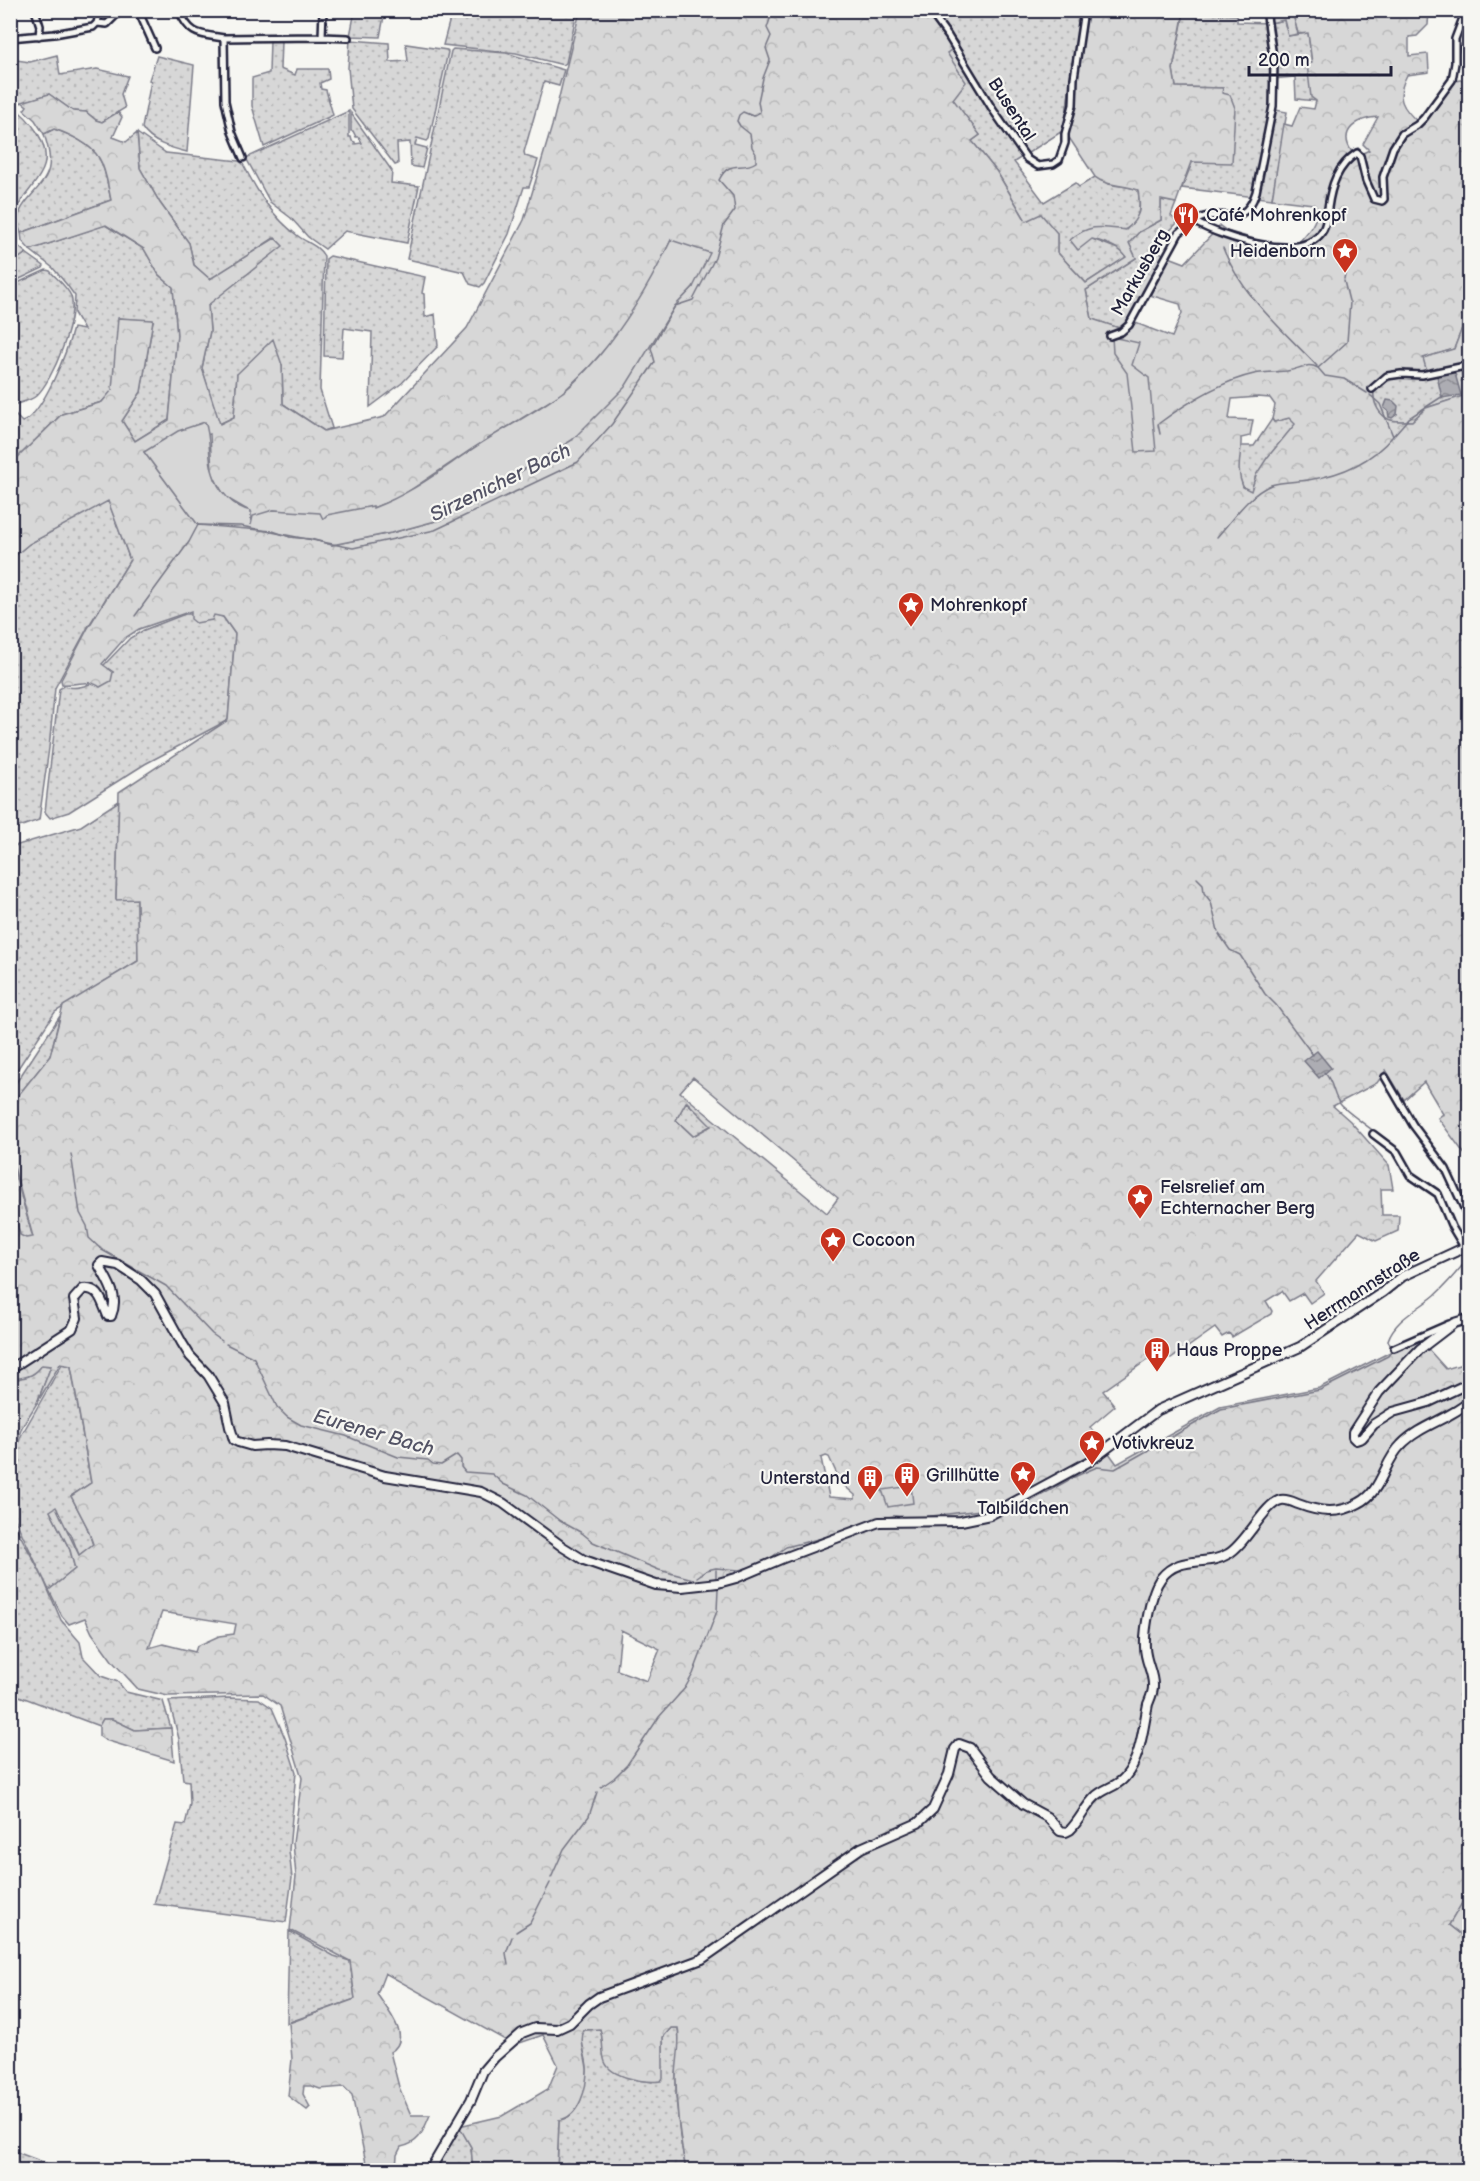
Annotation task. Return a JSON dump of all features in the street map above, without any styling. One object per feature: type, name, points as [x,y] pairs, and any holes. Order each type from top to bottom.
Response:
[{"type":"street","points":[[35,10],[40,26],[39,36]]},
{"type":"street","points":[[10,38],[39,36],[93,27],[97,23],[100,10]]},
{"type":"street","points":[[179,10],[188,28],[194,33],[224,38],[348,38]]},
{"type":"street","points":[[322,38],[323,10]]},
{"type":"street","name":"Busental","points":[[929,10],[1027,159],[1038,165],[1053,164],[1059,160],[1065,143],[1065,134],[1073,105],[1074,78],[1084,10]]},
{"type":"street","name":"Markusberg","points":[[1110,336],[1122,332],[1129,325],[1179,233],[1204,217],[1235,216],[1252,204],[1273,106],[1274,63],[1266,10]]},
{"type":"street","name":"Markusberg","points":[[1195,222],[1206,228],[1277,248],[1297,246],[1312,241],[1327,221],[1335,176],[1357,153],[1374,199],[1384,200],[1383,177],[1393,148],[1402,134],[1418,125],[1452,80],[1455,39],[1466,10]]},
{"type":"street","points":[[97,23],[107,24],[118,13],[138,11],[155,48]]},
{"type":"street","points":[[224,38],[225,101],[232,132],[243,158]]},
{"type":"street","points":[[1372,389],[1387,376],[1395,374],[1422,375],[1470,365]]},
{"type":"street","points":[[1385,1077],[1424,1142],[1446,1169],[1470,1221]]},
{"type":"street","points":[[1374,1134],[1397,1152],[1410,1175],[1438,1194],[1452,1227],[1467,1246]]},
{"type":"street","name":"Herrmannstraße","points":[[10,1369],[72,1329],[77,1318],[74,1299],[82,1289],[89,1289],[99,1295],[108,1316],[113,1313],[114,1299],[111,1286],[99,1265],[102,1262],[109,1262],[134,1275],[155,1294],[190,1356],[208,1375],[225,1403],[234,1440],[252,1446],[285,1446],[385,1476],[481,1492],[503,1503],[563,1547],[585,1560],[656,1585],[702,1586],[736,1578],[879,1522],[961,1521],[990,1515],[1090,1461],[1158,1410],[1300,1347],[1383,1292],[1403,1276],[1467,1246]]},
{"type":"street","points":[[1394,1348],[1438,1328],[1470,1318]]},
{"type":"street","points":[[1454,1323],[1420,1349],[1379,1392],[1353,1431],[1353,1439],[1362,1438],[1374,1424],[1393,1412],[1429,1402],[1470,1385]]},
{"type":"street","points":[[430,2170],[471,2100],[483,2071],[512,2041],[522,2033],[535,2028],[557,2029],[570,2023],[589,2004],[600,1997],[702,1959],[861,1848],[918,1823],[933,1809],[949,1774],[955,1749],[959,1744],[970,1748],[991,1776],[1023,1804],[1047,1817],[1060,1831],[1070,1830],[1094,1798],[1125,1778],[1141,1741],[1153,1689],[1153,1675],[1144,1647],[1150,1602],[1162,1576],[1184,1563],[1220,1558],[1230,1554],[1248,1535],[1270,1505],[1279,1500],[1286,1499],[1323,1512],[1333,1512],[1359,1504],[1380,1481],[1401,1444],[1470,1401]]},
{"type":"green space","points":[[355,11],[385,11],[380,37],[350,36]]},
{"type":"green space","points":[[452,11],[577,11],[566,63],[563,65],[516,53],[443,45]]},
{"type":"green space","points":[[580,11],[932,11],[959,44],[947,53],[966,82],[953,99],[980,135],[972,141],[997,172],[1026,221],[1041,214],[1057,233],[1057,252],[1086,283],[1126,257],[1116,248],[1102,242],[1092,239],[1078,250],[1070,240],[1090,229],[1103,227],[1126,230],[1135,221],[1140,202],[1138,190],[1105,182],[1095,177],[1064,130],[1080,11],[1184,11],[1173,69],[1176,87],[1223,88],[1222,93],[1230,95],[1235,108],[1232,163],[1191,162],[1176,203],[1161,200],[1161,220],[1139,232],[1129,243],[1136,258],[1086,290],[1092,319],[1119,328],[1128,320],[1172,337],[1182,313],[1180,304],[1143,293],[1164,255],[1185,263],[1220,226],[1227,231],[1274,245],[1298,243],[1316,218],[1317,208],[1313,204],[1272,199],[1284,124],[1292,126],[1300,107],[1314,109],[1316,101],[1311,97],[1307,64],[1312,63],[1308,33],[1298,34],[1292,11],[1429,11],[1428,25],[1417,36],[1409,37],[1409,56],[1428,54],[1429,72],[1407,75],[1401,90],[1405,108],[1420,124],[1438,106],[1455,81],[1466,79],[1460,44],[1464,45],[1465,40],[1469,40],[1469,310],[1454,349],[1424,358],[1427,372],[1392,372],[1381,377],[1374,389],[1374,396],[1378,409],[1388,419],[1412,421],[1426,408],[1469,394],[1469,1156],[1466,1156],[1438,1118],[1443,1114],[1424,1082],[1404,1100],[1386,1070],[1377,1083],[1333,1106],[1350,1121],[1389,1165],[1393,1189],[1381,1189],[1382,1215],[1399,1215],[1398,1231],[1376,1241],[1359,1232],[1316,1281],[1324,1293],[1310,1303],[1303,1293],[1289,1301],[1282,1291],[1266,1301],[1272,1311],[1271,1314],[1232,1337],[1229,1333],[1222,1337],[1215,1328],[1171,1359],[1163,1349],[1103,1391],[1115,1406],[1090,1427],[1117,1464],[1220,1407],[1319,1388],[1418,1338],[1446,1369],[1469,1362],[1470,1891],[1449,1925],[1469,1941],[1469,2170],[686,2170],[677,2101],[679,2034],[678,2028],[671,2028],[663,2037],[663,2078],[661,2081],[638,2080],[614,2072],[605,2062],[600,2029],[584,2030],[582,2039],[587,2069],[586,2084],[577,2107],[566,2118],[559,2120],[557,2170],[473,2170],[471,2147],[459,2126],[502,2116],[548,2089],[558,2065],[543,2035],[514,2045],[385,1973],[377,1994],[396,2023],[399,2032],[397,2046],[390,2052],[399,2087],[411,2115],[430,2115],[417,2139],[401,2147],[397,2155],[396,2168],[398,2170],[372,2170],[366,2163],[352,2095],[344,2087],[320,2089],[304,2086],[303,2094],[310,2107],[307,2110],[288,2096],[292,2059],[289,2023],[355,1999],[350,1961],[290,1930],[296,1876],[293,1843],[302,1778],[280,1706],[263,1694],[168,1696],[138,1689],[113,1662],[92,1633],[85,1618],[69,1624],[62,1616],[49,1590],[75,1569],[70,1550],[50,1511],[56,1507],[79,1555],[93,1544],[71,1496],[91,1483],[71,1366],[60,1364],[37,1403],[51,1366],[42,1365],[28,1376],[11,1378],[10,1284],[13,1278],[10,1272],[10,1196],[20,1235],[26,1238],[33,1237],[11,1156],[11,1096],[17,1097],[50,1056],[63,1006],[138,961],[137,899],[116,900],[119,792],[228,720],[235,634],[223,617],[214,615],[212,620],[196,623],[191,619],[191,611],[139,629],[125,638],[102,664],[113,672],[111,681],[100,687],[91,683],[62,684],[61,680],[88,628],[130,560],[108,501],[29,544],[11,559],[11,464],[62,414],[102,402],[112,390],[118,318],[153,320],[141,392],[122,421],[135,441],[169,420],[177,335],[173,287],[159,275],[144,249],[106,225],[30,250],[22,241],[21,233],[111,200],[103,167],[91,148],[54,129],[44,134],[35,120],[24,110],[27,106],[22,102],[49,94],[73,111],[86,112],[102,122],[118,112],[122,117],[113,137],[126,142],[137,133],[140,168],[160,203],[189,243],[194,265],[210,279],[275,238],[283,246],[208,305],[210,331],[202,368],[220,424],[234,417],[237,374],[273,339],[282,365],[283,404],[324,431],[384,417],[467,328],[524,220],[552,126]],"holes":[[[1378,117],[1363,144],[1369,150],[1363,153],[1358,148],[1352,152],[1347,137],[1352,127],[1364,120]],[[671,240],[693,287],[675,306],[572,440],[443,519],[332,545],[311,539],[290,537],[273,531],[274,510],[295,512],[323,519],[373,508],[400,497],[561,394],[590,366],[617,335],[636,308]],[[1258,397],[1270,398],[1275,405],[1272,419],[1274,422],[1289,418],[1295,424],[1267,458],[1256,475],[1251,491],[1243,487],[1239,468],[1241,438],[1250,436],[1253,420],[1229,419],[1232,399]],[[210,434],[212,473],[225,497],[251,512],[198,525],[144,452]],[[693,1077],[838,1198],[827,1213],[680,1092]],[[686,1102],[711,1126],[693,1136],[676,1120]],[[826,1456],[829,1457],[841,1483],[855,1495],[855,1499],[829,1497],[821,1458]],[[162,1612],[236,1624],[234,1634],[219,1636],[197,1646],[195,1652],[163,1644],[149,1648]],[[621,1630],[660,1649],[647,1681],[617,1670]]]},
{"type":"green space","points":[[932,11],[1080,11],[1064,130],[1014,162],[1044,202],[1075,183],[1079,187],[1095,177],[1105,183],[1138,190],[1139,203],[1135,221],[1122,231],[1092,239],[1123,251],[1126,258],[1086,283],[1057,252],[1057,233],[1026,221],[997,172],[972,141],[980,135],[952,99],[947,52]]},
{"type":"green space","points":[[1292,11],[1298,34],[1288,36],[1284,20],[1270,23],[1269,13]]},
{"type":"green space","points":[[1184,13],[1237,15],[1237,22],[1270,23],[1284,20],[1288,36],[1308,33],[1312,63],[1308,64],[1316,101],[1296,99],[1295,77],[1272,79],[1270,109],[1287,112],[1272,199],[1182,188],[1222,88],[1176,87],[1173,69]]},
{"type":"green space","points":[[270,40],[281,41],[280,69],[295,75],[297,69],[328,69],[329,79],[320,83],[321,89],[326,90],[333,115],[264,147],[252,106],[252,78],[269,73]]},
{"type":"green space","points":[[350,40],[389,43],[390,62],[408,61],[406,44],[447,50],[429,139],[427,141],[417,138],[415,145],[427,148],[422,168],[411,166],[410,142],[397,143],[398,164],[395,165],[352,109],[348,68]]},
{"type":"green space","points":[[453,49],[506,53],[564,70],[559,86],[544,82],[524,152],[525,156],[538,160],[529,187],[524,187],[509,234],[480,287],[470,284],[464,272],[407,259]]},
{"type":"green space","points":[[57,55],[60,75],[97,69],[128,76],[121,94],[125,108],[102,122],[86,112],[73,111],[49,94],[17,104],[11,100],[10,59],[30,62]]},
{"type":"green space","points":[[157,56],[194,65],[187,152],[156,141],[142,128],[151,81],[149,80]]},
{"type":"green space","points":[[11,105],[37,132],[44,149],[45,162],[41,174],[18,206],[14,219],[14,234],[11,236]]},
{"type":"green space","points":[[349,111],[349,137],[355,144],[362,143],[359,137],[351,131],[351,113],[392,171],[391,183],[419,186],[407,243],[345,231],[325,249],[308,237],[291,218],[270,202],[246,158]]},
{"type":"green space","points":[[54,129],[91,148],[103,167],[111,200],[21,233],[18,224],[21,209],[42,183],[48,171],[49,155],[44,134]]},
{"type":"green space","points":[[137,133],[166,153],[239,161],[280,221],[319,249],[324,256],[320,390],[332,428],[324,431],[283,404],[282,365],[237,374],[234,417],[219,424],[202,368],[210,331],[208,305],[274,238],[210,280],[194,265],[189,243],[160,203],[140,168]]},
{"type":"green space","points":[[1161,200],[1176,203],[1171,216],[1178,222],[1160,241],[1161,245],[1157,250],[1164,255],[1128,320],[1119,328],[1092,319],[1086,290],[1136,258],[1129,243],[1139,232],[1161,220]]},
{"type":"green space","points":[[105,225],[144,249],[159,275],[173,287],[177,335],[169,420],[135,441],[122,421],[141,392],[153,321],[119,318],[113,390],[102,402],[62,414],[11,464],[12,412],[22,422],[30,417],[54,380],[73,328],[84,330],[74,313],[75,296],[53,268],[30,250]]},
{"type":"green space","points":[[12,235],[17,245],[26,253],[19,258],[11,258]]},
{"type":"green space","points":[[671,240],[710,253],[693,287],[675,306],[625,387],[572,440],[443,519],[332,545],[311,539],[290,537],[273,531],[198,525],[144,452],[178,431],[205,422],[215,480],[232,502],[251,511],[251,525],[253,516],[273,510],[320,513],[323,519],[327,515],[373,506],[373,508],[424,482],[571,386],[599,356],[630,315]]},
{"type":"green space","points":[[26,253],[44,266],[43,268],[11,283],[10,258],[19,258]]},
{"type":"green space","points":[[330,256],[425,277],[422,293],[424,294],[425,317],[435,314],[438,346],[402,383],[370,407],[372,332],[344,328],[342,357],[324,356],[326,259]]},
{"type":"green space","points":[[46,270],[50,271],[71,296],[71,318],[63,348],[43,388],[33,398],[11,406],[11,286]]},
{"type":"green space","points":[[1469,310],[1469,394],[1467,395],[1460,365],[1427,372],[1423,358],[1454,349]]},
{"type":"green space","points":[[1112,337],[1139,343],[1132,365],[1149,378],[1156,451],[1136,452],[1127,373],[1113,353]]},
{"type":"green space","points":[[1460,365],[1467,395],[1426,408],[1412,421],[1389,420],[1378,411],[1374,391],[1380,379],[1386,375],[1396,372],[1425,373]]},
{"type":"green space","points":[[1289,418],[1296,424],[1256,475],[1251,492],[1246,491],[1240,481],[1238,469],[1241,446],[1254,446],[1272,419],[1274,422]]},
{"type":"green space","points":[[108,500],[130,560],[88,627],[55,688],[39,820],[11,830],[11,559],[29,544]]},
{"type":"green space","points":[[185,614],[214,614],[223,617],[235,634],[228,720],[145,764],[69,812],[50,818],[45,812],[59,689],[64,686],[83,686],[108,675],[113,672],[103,666],[130,638]]},
{"type":"green space","points":[[119,801],[116,899],[137,898],[138,961],[55,1012],[11,1079],[11,847],[81,826]]},
{"type":"green space","points":[[60,1016],[50,1056],[17,1097],[11,1096],[10,1092]]},
{"type":"green space","points":[[686,1102],[712,1125],[693,1136],[676,1120]]},
{"type":"green space","points":[[10,1156],[33,1238],[20,1236],[11,1195]]},
{"type":"green space","points":[[62,1364],[71,1366],[91,1483],[71,1496],[87,1527],[93,1545],[79,1555],[71,1534],[50,1511],[70,1550],[75,1569],[49,1590],[11,1511],[10,1470],[21,1436]]},
{"type":"green space","points":[[42,1365],[51,1366],[37,1403],[22,1427],[11,1459],[11,1378],[19,1379]]},
{"type":"green space","points":[[911,1486],[913,1503],[888,1507],[882,1490]]},
{"type":"green space","points":[[10,1516],[43,1578],[61,1620],[80,1642],[83,1657],[101,1676],[118,1682],[126,1692],[163,1701],[171,1728],[135,1730],[112,1719],[103,1719],[99,1726],[11,1693]]},
{"type":"green space","points":[[259,1699],[272,1708],[296,1772],[289,1850],[292,1878],[286,1922],[154,1904],[177,1824],[185,1825],[190,1804],[189,1781],[183,1780],[179,1739],[169,1701]]},
{"type":"green space","points":[[103,1719],[112,1719],[135,1730],[171,1728],[174,1761],[105,1740],[99,1736],[99,1726]]},
{"type":"green space","points":[[1469,1891],[1469,1941],[1449,1925]]},
{"type":"green space","points":[[289,1931],[334,1956],[350,1961],[355,1999],[287,2023]]},
{"type":"green space","points":[[671,2028],[678,2028],[680,2052],[676,2074],[676,2097],[686,2170],[557,2170],[559,2120],[572,2114],[577,2108],[585,2086],[587,2071],[582,2040],[584,2030],[600,2029],[604,2052],[616,2072],[629,2078],[652,2082],[663,2057],[663,2037]]},
{"type":"green space","points":[[459,2126],[471,2147],[473,2170],[434,2170]]},
{"type":"green space","points":[[11,2150],[56,2167],[55,2170],[11,2170]]},
{"type":"water","points":[[1454,370],[1461,395],[1442,398],[1437,376]]},
{"type":"water","points":[[1387,400],[1393,401],[1398,406],[1397,414],[1392,418],[1384,408]]},
{"type":"water","points":[[1317,1051],[1331,1068],[1319,1078],[1304,1061]]},
{"type":"waterway","name":"Sirzenicher Bach","points":[[135,616],[189,542],[198,525],[241,526],[353,548],[435,530],[578,462],[612,424],[655,362],[651,348],[675,306],[693,300],[715,258],[724,225],[735,210],[733,196],[719,180],[727,169],[756,162],[750,134],[737,121],[743,112],[753,116],[760,112],[758,102],[770,60],[766,48],[771,36],[767,28],[773,10]]},
{"type":"waterway","points":[[1223,248],[1240,281],[1264,311],[1317,366]]},
{"type":"waterway","points":[[1344,279],[1345,274]]},
{"type":"waterway","points":[[1344,281],[1349,301]]},
{"type":"waterway","points":[[1350,302],[1347,342],[1318,368],[1325,376],[1344,379],[1367,393]]},
{"type":"waterway","points":[[1160,434],[1158,424],[1192,401],[1229,382],[1258,373],[1287,371],[1307,366],[1318,368]]},
{"type":"waterway","points":[[1370,395],[1380,404],[1393,436],[1409,418],[1443,396]]},
{"type":"waterway","points":[[1217,537],[1242,508],[1263,489],[1285,482],[1320,478],[1355,466],[1376,453],[1393,436]]},
{"type":"waterway","points":[[1197,878],[1203,884],[1204,893],[1211,902],[1218,931]]},
{"type":"waterway","points":[[1219,934],[1230,950],[1240,955],[1265,994],[1276,1005],[1313,1055]]},
{"type":"waterway","points":[[1324,1072],[1341,1105],[1375,1132]]},
{"type":"waterway","name":"Eurener Bach","points":[[71,1154],[80,1213],[87,1226],[89,1238],[102,1250],[166,1286],[212,1334],[222,1341]]},
{"type":"waterway","name":"Eurener Bach","points":[[1031,1501],[1097,1467],[1115,1469],[1221,1409],[1320,1390],[1388,1356],[1392,1350],[1388,1340],[1396,1326],[1435,1295],[1470,1256]]},
{"type":"waterway","name":"Eurener Bach","points":[[226,1344],[254,1358],[277,1407],[287,1417],[301,1425],[346,1436],[398,1457],[428,1460],[433,1464],[441,1465],[457,1455],[465,1472],[492,1474],[503,1484],[527,1495],[560,1521],[593,1542],[659,1570],[693,1579]]},
{"type":"waterway","name":"Eurener Bach","points":[[1007,1509],[1012,1510],[1028,1503]]},
{"type":"waterway","name":"Eurener Bach","points":[[915,1518],[997,1508]]},
{"type":"waterway","name":"Eurener Bach","points":[[883,1518],[894,1516],[907,1518]]},
{"type":"waterway","name":"Eurener Bach","points":[[831,1536],[841,1532]]},
{"type":"waterway","name":"Eurener Bach","points":[[697,1577],[707,1570],[716,1568],[739,1570],[754,1566],[786,1547],[826,1537]]},
{"type":"waterway","points":[[716,1570],[716,1578]]},
{"type":"waterway","points":[[601,1787],[627,1765],[659,1717],[685,1688],[693,1674],[717,1611],[718,1589]]},
{"type":"waterway","points":[[551,1878],[564,1849],[589,1816],[597,1792]]},
{"type":"waterway","points":[[516,1932],[530,1923],[550,1883]]},
{"type":"waterway","points":[[508,1965],[506,1953],[512,1937]]},
{"type":"place","name":"Café Mohrenkopf","points":[[1186,238]]},
{"type":"place","name":"Heidenborn","points":[[1345,274]]},
{"type":"place","name":"Mohrenkopf","points":[[911,628]]},
{"type":"place","name":"Felsrelief am Echternacher Berg","points":[[1140,1220]]},
{"type":"place","name":"Cocoon","points":[[833,1263]]},
{"type":"place","name":"Haus Proppe","points":[[1157,1373]]},
{"type":"place","name":"Votivkreuz","points":[[1092,1466]]},
{"type":"place","name":"Talbildchen","points":[[1023,1497]]},
{"type":"place","name":"Grillhütte","points":[[907,1498]]},
{"type":"place","name":"Unterstand","points":[[870,1501]]}]
